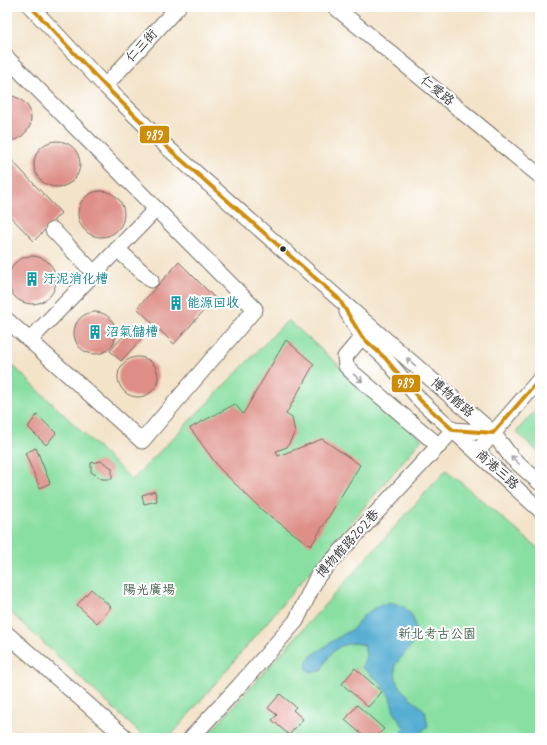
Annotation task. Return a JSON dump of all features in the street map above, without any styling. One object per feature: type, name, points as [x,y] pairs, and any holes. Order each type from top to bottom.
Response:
[{"type":"street","name":"博物館路","points":[[31,7],[105,86],[169,149],[493,433]]},
{"type":"street","name":"仁三街","points":[[105,86],[178,7]]},
{"type":"street","name":"仁愛路","points":[[335,7],[540,176]]},
{"type":"street","points":[[7,58],[255,309],[142,441],[7,320]]},
{"type":"street","points":[[30,340],[156,209]]},
{"type":"street","points":[[53,230],[94,273]]},
{"type":"street","points":[[117,249],[151,280]]},
{"type":"street","name":"博物館路","points":[[339,299],[362,337],[385,358],[421,401],[453,430]]},
{"type":"street","points":[[362,337],[345,357],[346,366],[439,446]]},
{"type":"street","points":[[477,452],[540,379]]},
{"type":"street","points":[[453,430],[493,433]]},
{"type":"street","name":"商港三路","points":[[453,430],[540,510]]},
{"type":"street","name":"博物館路202巷","points":[[191,738],[239,686],[296,620],[316,577],[453,430]]},
{"type":"street","name":"商港三路","points":[[493,433],[512,458],[540,483]]},
{"type":"street","points":[[7,634],[126,738]]},
{"type":"green space","name":"陽光廣場","points":[[288,320],[422,439],[169,738],[145,738],[7,609],[7,360],[132,480]]},
{"type":"green space","points":[[540,405],[540,453],[516,432]]},
{"type":"green space","name":"新北考古公園","points":[[446,470],[540,550],[540,738],[205,738]]},
{"type":"water","points":[[394,603],[404,607],[411,614],[415,623],[415,636],[411,646],[395,665],[396,679],[403,691],[425,711],[428,726],[415,738],[401,738],[404,727],[394,712],[390,697],[380,682],[362,667],[366,656],[364,645],[355,643],[346,644],[331,654],[321,671],[312,672],[307,670],[306,663],[310,657],[353,629],[364,615],[381,604]]},
{"type":"building","points":[[7,96],[13,96],[20,99],[30,110],[30,126],[21,137],[15,140],[7,140]]},
{"type":"building","points":[[57,141],[70,145],[76,151],[80,164],[76,177],[70,183],[57,187],[44,183],[38,177],[34,164],[38,151],[44,145]]},
{"type":"building","points":[[7,155],[61,213],[34,241],[7,213]]},
{"type":"building","name":"汙泥消化槽","points":[[97,191],[105,191],[114,195],[120,201],[124,214],[120,227],[114,233],[105,237],[97,237],[88,233],[82,227],[78,218],[78,210],[82,201],[88,195]]},
{"type":"building","name":"汙泥消化槽","points":[[32,256],[41,258],[49,263],[54,271],[56,280],[54,289],[49,297],[41,302],[32,304],[23,302],[15,297],[10,289],[8,280],[10,271],[15,263],[23,258]]},
{"type":"building","name":"能源回收","points":[[179,262],[215,298],[174,344],[137,308]]},
{"type":"building","name":"沼氣儲槽","points":[[91,312],[99,312],[107,315],[113,321],[116,333],[113,345],[107,351],[99,354],[91,354],[83,351],[77,345],[74,337],[74,329],[77,321],[83,315]]},
{"type":"building","points":[[133,325],[144,336],[121,361],[110,351]]},
{"type":"building","points":[[286,340],[314,364],[286,414],[292,418],[295,432],[287,447],[276,451],[278,456],[322,439],[360,465],[311,546],[263,511],[220,469],[190,428],[235,404],[243,414]]},
{"type":"building","name":"沼氣儲槽","points":[[142,357],[149,360],[155,366],[158,377],[157,385],[149,394],[142,397],[134,397],[127,394],[119,385],[118,373],[121,366],[130,358]]},
{"type":"building","points":[[37,415],[56,433],[46,445],[28,427]]},
{"type":"building","points":[[36,448],[50,483],[40,488],[25,453]]},
{"type":"building","points":[[101,461],[112,468],[112,479],[102,479],[91,472],[91,463]]},
{"type":"building","points":[[155,491],[157,501],[144,504],[142,495]]},
{"type":"building","points":[[91,589],[111,607],[97,623],[77,605]]},
{"type":"building","points":[[355,668],[382,692],[368,707],[342,684]]},
{"type":"building","points":[[280,694],[296,707],[293,710],[303,719],[289,735],[272,720],[277,715],[268,708]]},
{"type":"building","points":[[357,705],[384,729],[375,738],[366,738],[345,720]]},
{"type":"transit line","name":"989","points":[[31,7],[105,86],[169,149],[339,299],[362,337],[385,358],[421,401],[453,430],[493,433],[540,379]]},
{"type":"place","name":"汙泥消化槽","points":[[32,279]]},
{"type":"place","name":"能源回收","points":[[176,303]]},
{"type":"place","name":"沼氣儲槽","points":[[95,332]]}]
